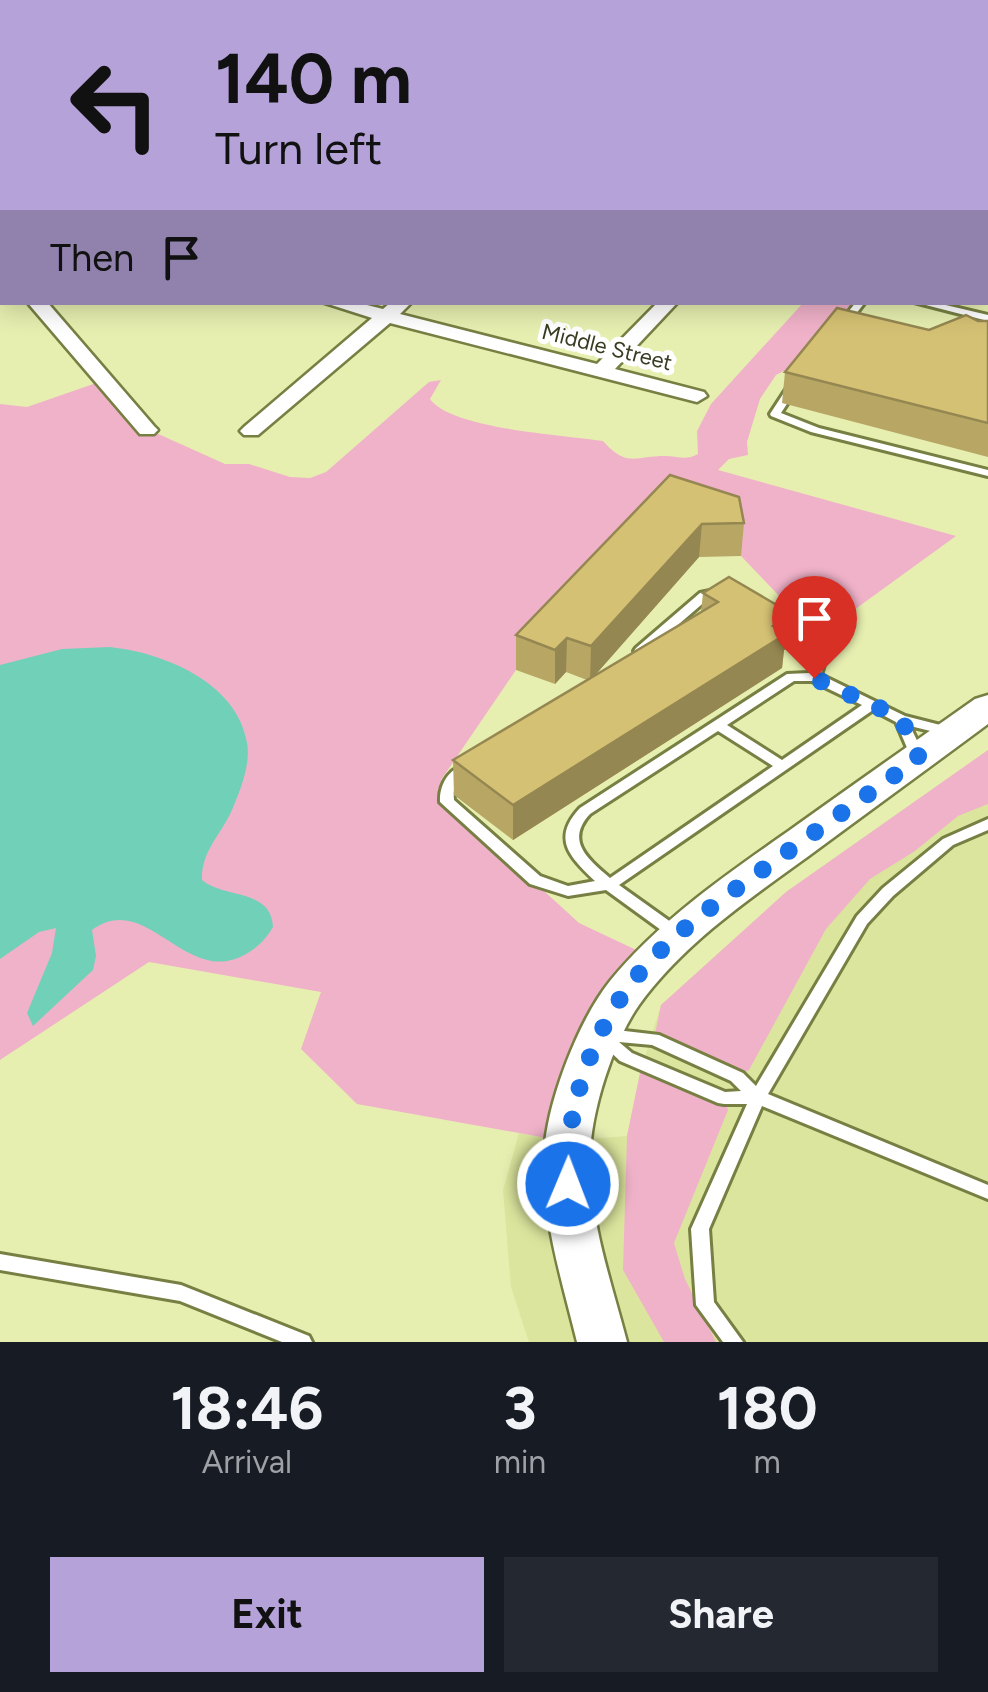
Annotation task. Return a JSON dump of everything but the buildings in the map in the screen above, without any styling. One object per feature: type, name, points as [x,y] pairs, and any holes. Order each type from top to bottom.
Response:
[{"type":"street","points":[[39,305],[147,430]]},
{"type":"street","name":"Middle Street","points":[[342,305],[696,396]]},
{"type":"street","points":[[250,431],[400,305]]},
{"type":"street","points":[[602,371],[666,305]]},
{"type":"street","points":[[602,1342],[570,1214],[566,1154],[572,1112],[601,1034],[622,996],[718,901],[977,718]]},
{"type":"lane","points":[[834,339],[859,305]]},
{"type":"lane","points":[[931,305],[988,318]]},
{"type":"lane","points":[[800,377],[776,414],[816,430],[988,473]]},
{"type":"lane","points":[[629,660],[704,596],[734,594]]},
{"type":"lane","points":[[765,614],[814,648],[820,658],[814,678]]},
{"type":"lane","points":[[679,936],[578,859],[571,839],[573,824],[585,811],[791,677],[814,678],[901,718],[977,718]]},
{"type":"lane","points":[[487,756],[454,776],[446,788],[447,802],[535,880],[568,892],[611,884],[872,704]]},
{"type":"lane","points":[[901,718],[919,758]]},
{"type":"lane","points":[[718,724],[782,766]]},
{"type":"lane","points":[[734,1342],[706,1305],[700,1229],[758,1097],[862,920],[888,892],[948,842],[988,824]]},
{"type":"lane","points":[[601,1034],[626,1057],[724,1098],[758,1097]]},
{"type":"lane","points":[[601,1034],[654,1039],[737,1077],[758,1097],[988,1192]]},
{"type":"lane","points":[[0,1262],[181,1292],[303,1342]]},
{"type":"shaded area","points":[[801,305],[867,305],[812,357],[776,375],[760,399],[747,442],[748,455],[729,459],[718,470],[956,536],[814,639],[779,616],[785,602],[741,556],[735,530],[516,670],[441,780],[447,802],[579,923],[649,956],[563,1141],[357,1104],[301,1049],[321,992],[149,962],[0,1060],[0,404],[27,407],[102,381],[145,428],[225,464],[249,464],[290,477],[310,478],[326,472],[429,382],[441,380],[430,399],[460,417],[510,429],[603,441],[625,458],[681,458],[698,454],[697,431],[711,404]]},
{"type":"shaded area","points":[[988,750],[988,1342],[529,1342],[511,1287],[503,1190],[519,1133],[563,1141],[627,1136],[640,1073],[661,1005],[786,892]]},
{"type":"shaded area","points":[[988,750],[988,804],[958,816],[915,851],[870,879],[826,929],[749,1070],[737,1077],[654,1039],[661,1005],[786,892]]},
{"type":"shaded area","points":[[652,1068],[724,1098],[728,1110],[674,1243],[685,1279],[716,1342],[664,1342],[623,1270],[627,1136],[640,1073]]},
{"type":"water","points":[[110,647],[174,664],[195,674],[229,703],[247,743],[247,760],[232,810],[208,852],[202,880],[255,900],[270,915],[273,927],[254,949],[224,961],[204,959],[185,951],[131,921],[112,921],[92,930],[96,956],[93,970],[33,1026],[27,1013],[52,953],[56,928],[39,932],[0,959],[0,665],[62,649]]},
{"type":"route","points":[[568,1184],[566,1154],[572,1112],[601,1034],[622,996],[650,963],[718,901],[919,758],[901,718],[814,678]]}]
